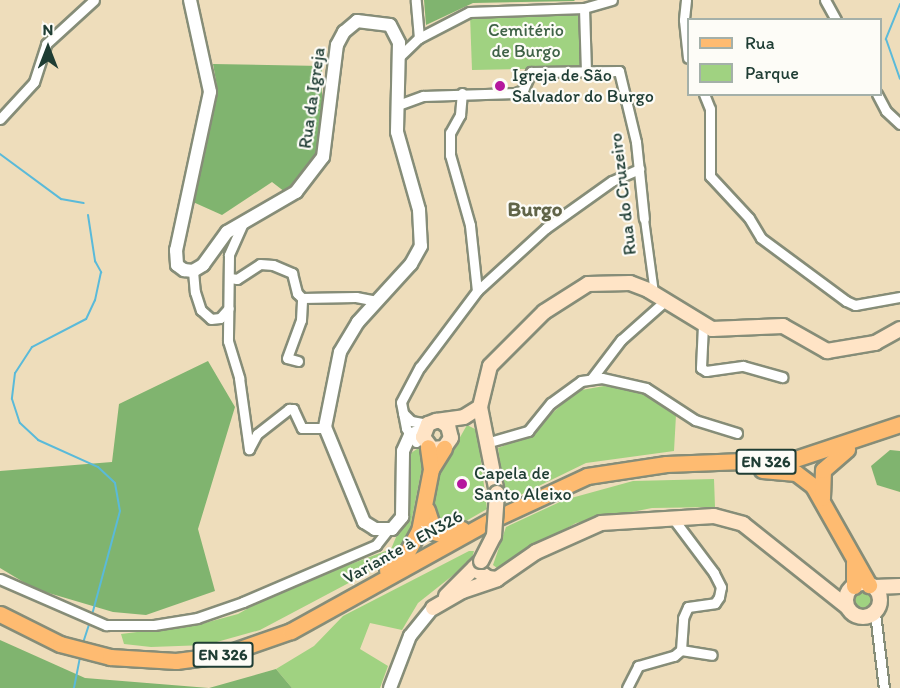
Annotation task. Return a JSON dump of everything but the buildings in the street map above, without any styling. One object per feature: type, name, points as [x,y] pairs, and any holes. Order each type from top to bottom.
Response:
[{"type":"main road","points":[[433,608],[478,565],[496,528],[497,493],[480,407],[490,366],[564,297],[588,284],[609,281],[630,283],[660,297],[703,325],[723,330],[783,326],[815,348],[827,351],[875,343],[900,329]]},
{"type":"main road","points":[[424,434],[464,417],[480,407]]},
{"type":"main road","points":[[350,600],[406,554],[419,531],[431,469],[464,417]]},
{"type":"main road","name":"Variante à EN326","points":[[0,614],[39,634],[79,650],[110,657],[176,661],[222,655],[255,645],[350,600],[488,522],[587,476],[666,464],[795,459],[862,439],[900,424]]},
{"type":"main road","points":[[424,434],[448,441]]},
{"type":"main road","points":[[424,434],[448,441]]},
{"type":"main road","points":[[424,434],[431,469]]},
{"type":"main road","points":[[823,500],[824,470],[862,439]]},
{"type":"main road","points":[[666,464],[796,473],[806,479],[823,500],[854,559],[861,587],[877,607]]},
{"type":"main road","points":[[426,497],[429,527],[438,534],[488,522]]},
{"type":"main road","points":[[433,608],[463,591],[497,579],[536,552],[601,524],[672,517],[714,516],[743,524],[822,585],[859,617],[877,607],[900,586],[822,585]]},
{"type":"main road","points":[[478,565],[488,578],[497,579]]},
{"type":"main road","points":[[846,606],[861,587]]},
{"type":"street","points":[[0,119],[34,82],[46,44],[94,0]]},
{"type":"street","points":[[190,0],[210,92],[176,250],[177,265],[194,272],[195,292],[201,310],[211,319],[220,318],[229,308]]},
{"type":"street","points":[[416,0],[419,38]]},
{"type":"street","points":[[399,57],[419,38],[470,12],[584,8],[612,0]]},
{"type":"street","points":[[686,0],[684,20],[687,48]]},
{"type":"street","points":[[825,0],[835,18]]},
{"type":"street","points":[[398,105],[416,97],[462,93],[516,93],[523,90],[531,72],[585,69],[584,8]]},
{"type":"street","name":"Rua da Igreja","points":[[194,272],[227,232],[297,192],[323,157],[337,45],[344,32],[357,21],[390,25],[399,43],[397,132],[419,210],[421,246],[411,264],[358,322],[340,352],[325,428]]},
{"type":"street","name":"Rua do Cruzeiro","points":[[585,69],[619,71],[622,74],[639,169],[644,219],[660,297]]},
{"type":"street","points":[[462,93],[460,115],[450,133],[450,155],[470,225],[477,291]]},
{"type":"street","points":[[705,96],[710,109],[710,176],[749,218],[761,238],[846,302],[855,305],[900,297]]},
{"type":"street","points":[[878,96],[886,111],[900,123]]},
{"type":"street","points":[[424,434],[401,411],[401,402],[420,367],[477,291],[546,228],[612,181],[639,169]]},
{"type":"street","points":[[243,223],[243,228],[232,240],[228,341],[239,378],[249,449],[257,434],[289,409],[293,409],[302,428],[325,428],[364,522],[387,531]]},
{"type":"street","points":[[230,279],[237,279],[260,264],[273,265],[292,273],[297,293],[302,298],[356,297],[377,301]]},
{"type":"street","points":[[486,443],[528,431],[551,403],[592,378],[621,340],[660,297]]},
{"type":"street","points":[[298,362],[287,358],[301,320],[302,298]]},
{"type":"street","points":[[703,325],[701,368],[706,371],[743,366],[782,377]]},
{"type":"street","points":[[592,378],[646,388],[695,420],[737,434]]},
{"type":"street","points":[[401,411],[424,434]]},
{"type":"street","points":[[0,579],[106,625],[154,625],[198,618],[243,602],[376,545],[402,517],[403,451],[424,434]]},
{"type":"street","points":[[672,517],[721,587],[716,603],[688,607],[683,618],[681,650]]},
{"type":"street","points":[[877,607],[884,688]]},
{"type":"street","points":[[390,688],[410,636],[433,608]]},
{"type":"street","points":[[627,688],[638,666],[681,650],[712,655]]},
{"type":"green space","points":[[424,0],[575,1],[473,3],[426,25]]},
{"type":"green space","name":"Cemitério de Burgo","points":[[580,13],[582,68],[472,70],[470,15]]},
{"type":"green space","points":[[213,64],[322,66],[322,115],[315,156],[285,192],[272,182],[222,215],[193,202],[218,92]]},
{"type":"green space","points":[[208,361],[235,407],[198,529],[215,591],[146,615],[113,612],[35,589],[0,568],[0,471],[112,462],[119,404]]},
{"type":"green space","points":[[604,386],[637,390],[676,415],[674,451],[586,463],[506,502],[498,448],[528,436],[576,391]]},
{"type":"green space","points":[[467,425],[477,430],[487,509],[452,529],[438,530],[432,514],[435,481]]},
{"type":"green space","points":[[420,447],[425,452],[409,533],[403,546],[377,568],[260,630],[206,645],[151,647],[124,644],[121,634],[201,624],[238,614],[278,591],[391,549],[405,516],[408,455]]},
{"type":"green space","points":[[890,450],[900,451],[900,492],[877,485],[871,466]]},
{"type":"green space","points":[[714,479],[715,507],[652,508],[576,523],[497,568],[493,565],[506,527],[564,500],[633,481]]},
{"type":"green space","points":[[469,551],[474,551],[471,561],[418,603],[402,630],[370,623],[360,649],[388,666],[380,688],[292,688],[276,669],[314,646],[343,616]]},
{"type":"green space","points":[[863,587],[872,591],[876,600],[872,609],[863,613],[854,609],[850,600],[854,591]]},
{"type":"green space","points":[[0,640],[85,678],[209,688],[0,688]]},
{"type":"green space","points":[[276,669],[292,688],[209,688]]},
{"type":"waterway","points":[[900,4],[886,39],[900,79]]},
{"type":"waterway","points":[[0,154],[61,199],[84,203]]},
{"type":"waterway","points":[[88,215],[95,261],[101,272],[95,300],[86,319],[32,347],[15,373],[12,399],[20,423],[38,440],[98,467],[115,483],[120,511],[93,611]]},
{"type":"waterway","points":[[83,643],[89,624]]},
{"type":"waterway","points":[[74,688],[80,657]]},
{"type":"place","name":"Igreja de São Salvador do Burgo","points":[[500,86]]},
{"type":"place","name":"Capela de Santo Aleixo","points":[[462,484]]},
{"type":"district","name":"Burgo","points":[[535,209]]}]
